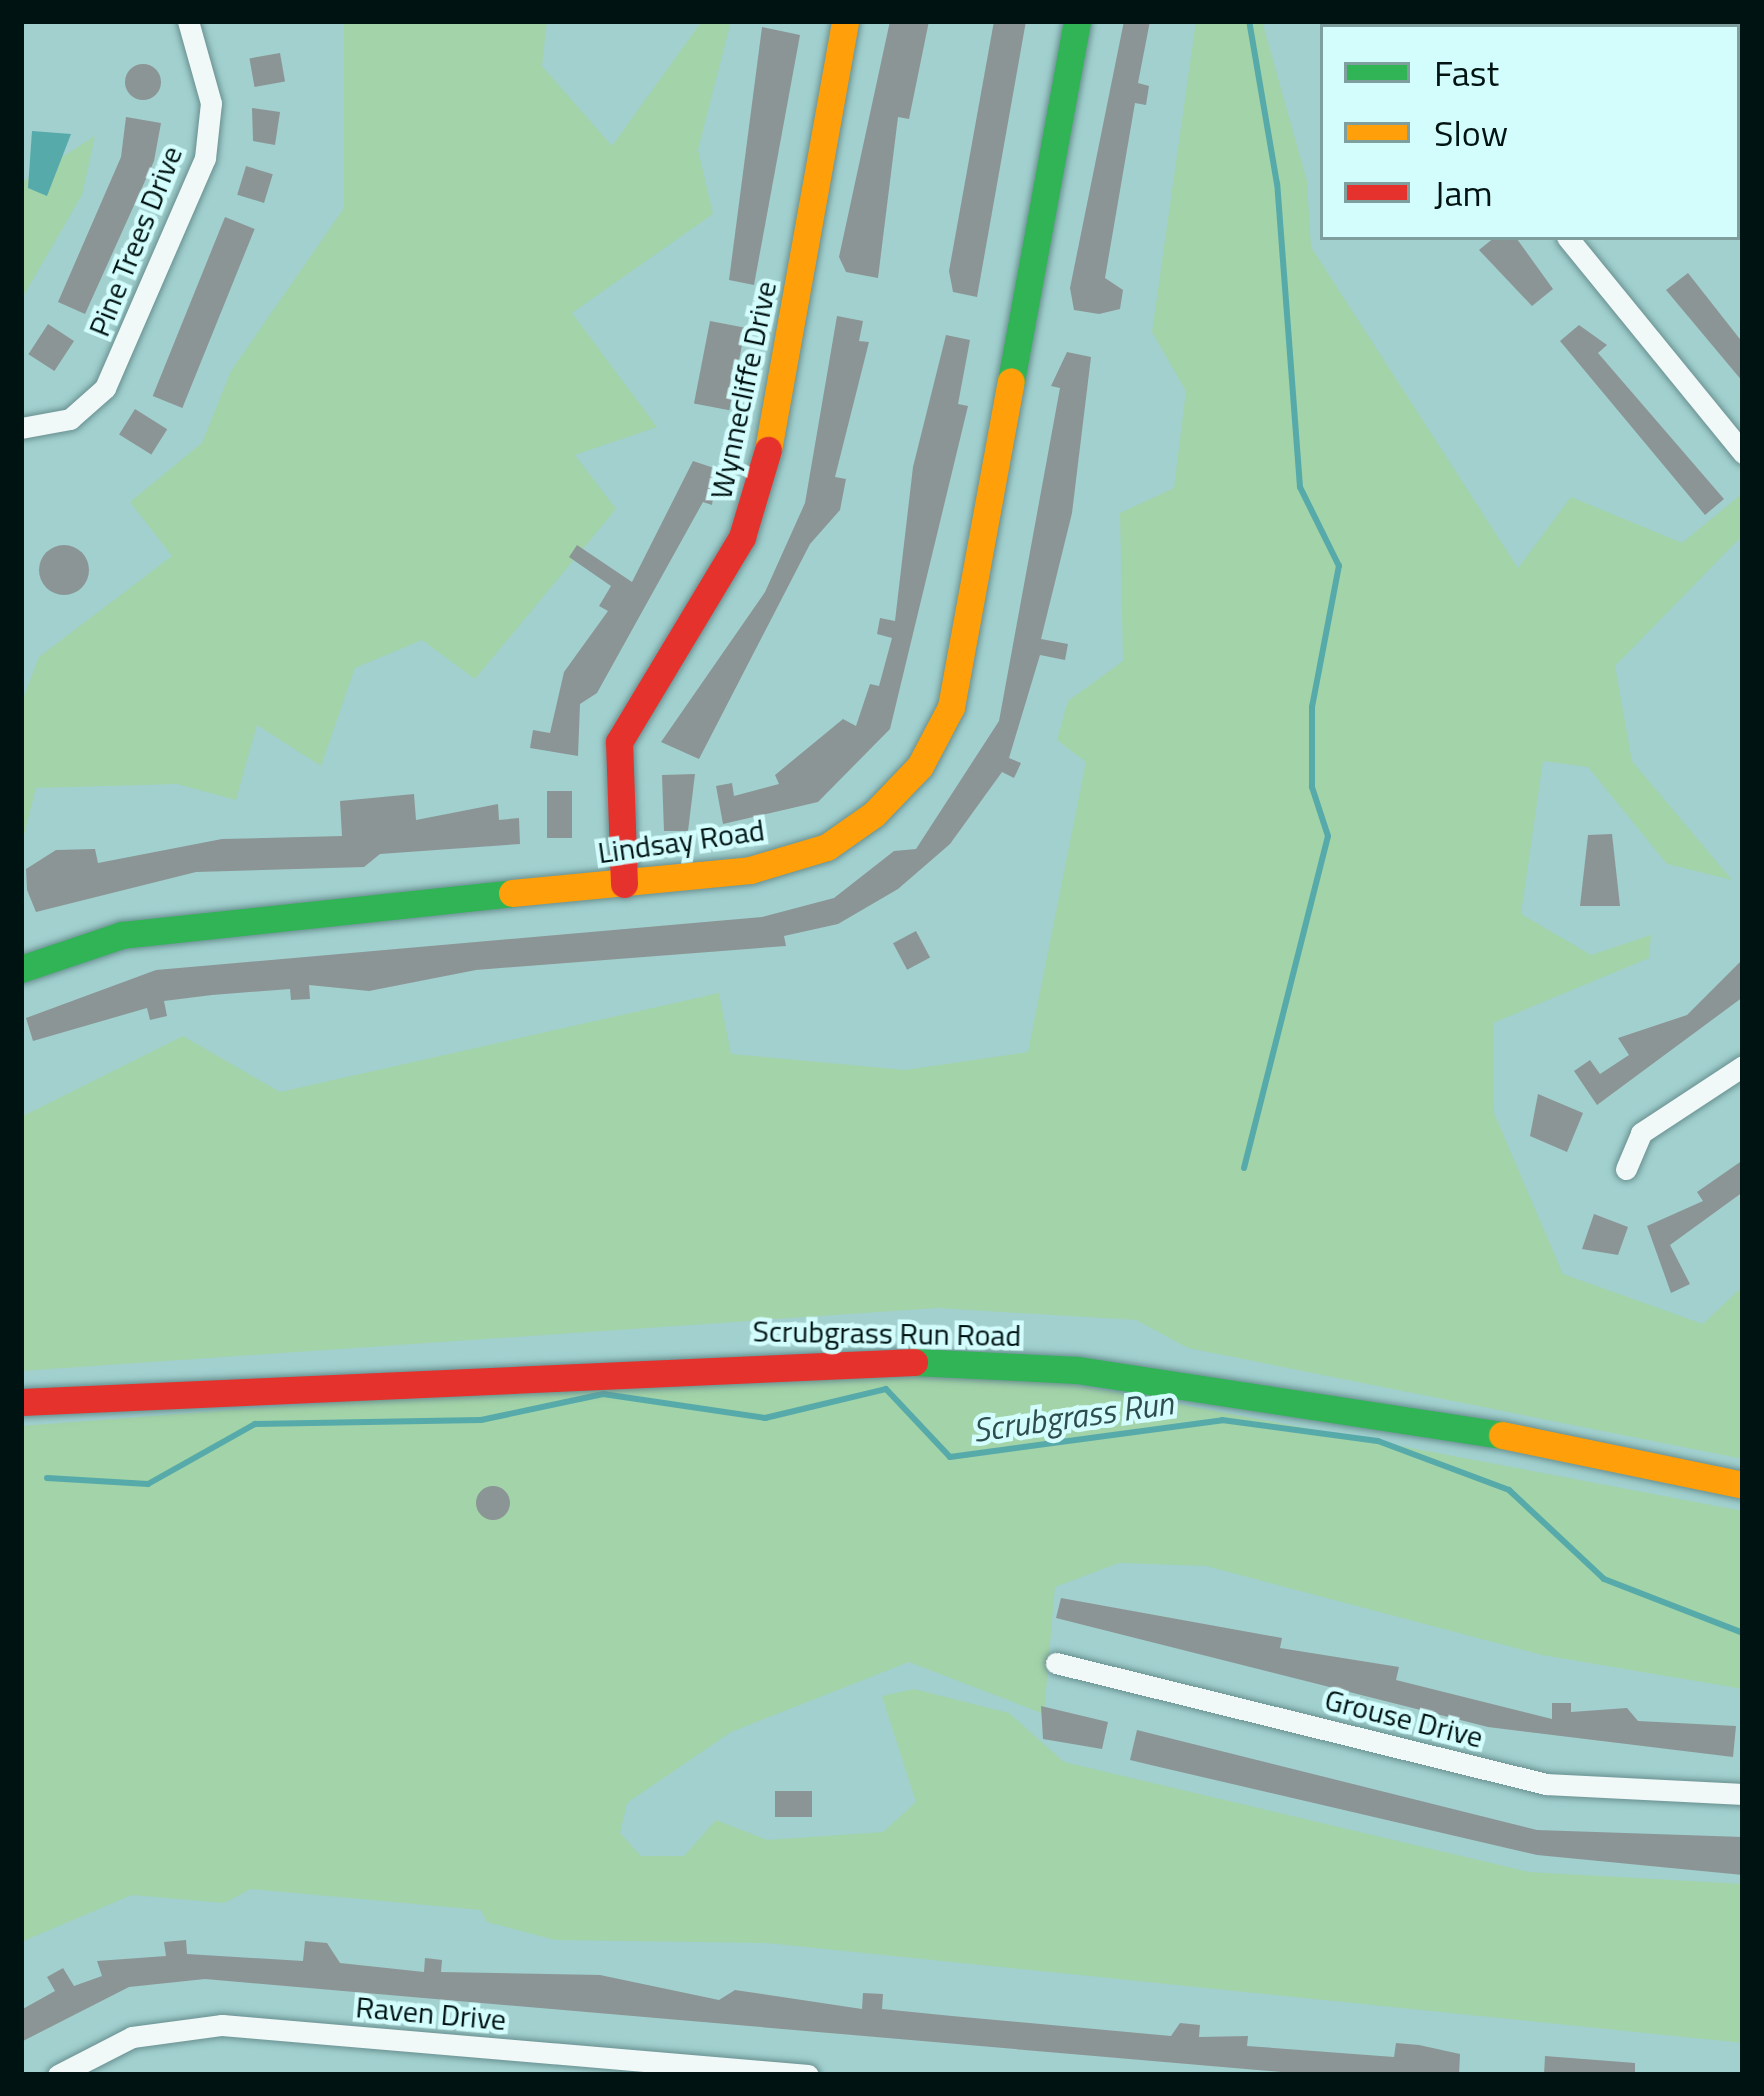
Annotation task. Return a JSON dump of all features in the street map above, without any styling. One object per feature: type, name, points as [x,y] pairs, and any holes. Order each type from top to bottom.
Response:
[{"type":"street","name":"Pine Trees Drive","points":[[21,428],[70,419],[105,388],[205,158],[211,104],[188,21]]},
{"type":"street","name":"Wynnecliffe Drive","points":[[624,884],[619,742],[742,537],[764,475],[845,21]]},
{"type":"street","name":"Lindsay Road","points":[[21,969],[122,935],[225,920],[750,870],[827,847],[890,798],[940,727],[968,636],[1077,21]]},
{"type":"street","points":[[1569,240],[1743,453]]},
{"type":"street","points":[[1626,1169],[1641,1133],[1743,1066]]},
{"type":"street","name":"Scrubgrass Run Road","points":[[21,1402],[840,1359],[1030,1368],[1381,1409],[1743,1485]]},
{"type":"street","name":"Grouse Drive","points":[[1056,1663],[1546,1784],[1743,1794]]},
{"type":"street","name":"Raven Drive","points":[[58,2075],[132,2037],[221,2025],[808,2075]]},
{"type":"green space","points":[[344,21],[547,21],[542,66],[612,146],[702,21],[731,21],[698,150],[713,214],[572,313],[657,427],[575,455],[616,509],[475,679],[422,640],[355,668],[321,766],[257,725],[236,800],[177,784],[36,788],[21,847],[21,704],[39,657],[172,556],[130,502],[202,443],[231,371],[344,208]]},
{"type":"green space","points":[[1196,21],[1262,21],[1307,181],[1311,247],[1518,568],[1571,497],[1682,543],[1743,493],[1743,535],[1615,666],[1632,761],[1732,880],[1667,864],[1588,767],[1543,761],[1521,914],[1591,955],[1651,935],[1649,958],[1493,1023],[1494,1113],[1563,1274],[1703,1324],[1743,1286],[1743,1459],[1188,1348],[1136,1320],[937,1308],[21,1371],[21,1117],[183,1036],[280,1092],[719,993],[731,1054],[905,1070],[1028,1052],[1086,762],[1057,740],[1068,701],[1123,661],[1120,513],[1174,488],[1186,391],[1152,332]]},
{"type":"green space","points":[[95,136],[82,195],[21,300],[21,183]]},
{"type":"green space","points":[[1015,1373],[1743,1511],[1743,1689],[1542,1655],[1206,1566],[1119,1563],[1055,1587],[1044,1714],[909,1662],[731,1732],[627,1803],[620,1833],[641,1856],[684,1856],[716,1820],[767,1840],[883,1832],[916,1802],[882,1696],[914,1689],[1009,1713],[1064,1762],[1529,1872],[1743,1884],[1743,2043],[766,1943],[555,1940],[487,1922],[481,1910],[251,1889],[224,1903],[132,1895],[21,1942],[21,1426],[690,1375]]},
{"type":"water","points":[[32,131],[71,134],[47,196],[28,188]]},
{"type":"building","points":[[890,21],[929,21],[909,119],[898,117],[878,278],[846,272],[839,257]]},
{"type":"building","points":[[994,21],[1026,21],[977,297],[953,292],[949,271]]},
{"type":"building","points":[[1124,21],[1150,21],[1138,83],[1149,86],[1146,105],[1135,103],[1105,278],[1123,290],[1120,309],[1099,314],[1074,310],[1070,288]]},
{"type":"building","points":[[762,27],[800,35],[754,285],[729,280]]},
{"type":"building","points":[[280,53],[285,82],[255,87],[249,58]]},
{"type":"building","points":[[143,64],[156,69],[161,82],[156,95],[143,100],[130,95],[125,82],[130,69]]},
{"type":"building","points":[[252,108],[280,112],[275,145],[253,141]]},
{"type":"building","points":[[126,117],[161,123],[154,161],[85,314],[58,302],[121,157]]},
{"type":"building","points":[[246,166],[273,174],[264,203],[237,195]]},
{"type":"building","points":[[225,217],[255,229],[182,408],[153,396]]},
{"type":"building","points":[[1491,240],[1518,240],[1553,289],[1532,306],[1479,250]]},
{"type":"building","points":[[1688,273],[1743,343],[1743,382],[1666,290]]},
{"type":"building","points":[[837,316],[863,321],[859,341],[869,342],[835,477],[846,479],[840,510],[810,544],[699,759],[661,742],[765,592],[805,503]]},
{"type":"building","points":[[710,321],[745,328],[729,410],[694,403]]},
{"type":"building","points":[[48,324],[74,341],[54,371],[28,354]]},
{"type":"building","points":[[1579,325],[1607,345],[1598,353],[1724,499],[1705,515],[1560,341]]},
{"type":"building","points":[[946,335],[970,340],[958,404],[968,406],[890,729],[818,802],[723,824],[716,786],[732,783],[734,796],[779,784],[775,775],[843,719],[856,726],[870,684],[879,686],[892,638],[877,634],[880,618],[895,621],[913,467]]},
{"type":"building","points":[[1067,352],[1091,357],[1072,513],[1041,639],[1068,644],[1065,660],[1040,655],[1009,758],[1021,763],[1014,778],[1002,772],[950,844],[898,889],[838,924],[784,936],[786,946],[476,970],[369,991],[309,985],[310,999],[291,1000],[290,989],[164,1001],[167,1016],[150,1020],[147,1008],[33,1041],[26,1018],[156,970],[762,917],[834,898],[894,851],[916,849],[999,721],[1060,388],[1051,386]]},
{"type":"building","points":[[135,409],[167,429],[151,455],[119,434]]},
{"type":"building","points":[[693,461],[717,469],[712,505],[703,502],[597,693],[580,704],[578,756],[530,748],[533,730],[550,733],[564,672],[608,611],[599,606],[611,586],[569,557],[577,545],[632,582]]},
{"type":"building","points":[[64,545],[81,553],[89,570],[81,587],[64,595],[47,587],[39,570],[47,553]]},
{"type":"building","points":[[695,774],[688,831],[664,831],[662,775]]},
{"type":"building","points":[[547,791],[572,791],[572,838],[547,838]]},
{"type":"building","points":[[414,794],[416,820],[498,804],[499,820],[519,818],[520,844],[380,854],[364,867],[196,872],[36,912],[27,890],[26,869],[56,850],[95,849],[98,863],[222,839],[342,836],[340,801]]},
{"type":"building","points":[[1612,834],[1620,906],[1580,906],[1588,835]]},
{"type":"building","points":[[916,931],[930,957],[907,970],[893,943]]},
{"type":"building","points":[[1743,959],[1743,997],[1597,1105],[1574,1071],[1590,1060],[1600,1074],[1629,1055],[1618,1038],[1687,1015]]},
{"type":"building","points":[[1538,1094],[1583,1113],[1567,1152],[1530,1136]]},
{"type":"building","points":[[1743,1160],[1743,1192],[1670,1245],[1690,1284],[1671,1293],[1647,1226],[1703,1201],[1697,1192]]},
{"type":"building","points":[[1594,1214],[1628,1227],[1618,1255],[1582,1249]]},
{"type":"building","points":[[493,1486],[505,1491],[510,1503],[505,1515],[493,1520],[481,1515],[476,1503],[481,1491]]},
{"type":"building","points":[[1061,1598],[1282,1638],[1280,1648],[1399,1667],[1396,1680],[1552,1719],[1552,1703],[1571,1703],[1571,1712],[1627,1708],[1638,1721],[1736,1726],[1733,1757],[1488,1727],[1056,1618]]},
{"type":"building","points":[[1041,1706],[1108,1722],[1102,1749],[1043,1739]]},
{"type":"building","points":[[1137,1730],[1537,1830],[1743,1837],[1743,1875],[1537,1855],[1155,1766],[1130,1760]]},
{"type":"building","points":[[775,1791],[812,1791],[812,1817],[775,1817]]},
{"type":"building","points":[[186,1940],[187,1954],[303,1961],[305,1941],[327,1943],[340,1963],[424,1972],[425,1958],[442,1960],[441,1972],[600,1975],[719,2000],[735,1990],[862,2009],[863,1993],[883,1994],[882,2009],[952,2016],[1171,2036],[1180,2023],[1200,2025],[1199,2037],[1248,2036],[1247,2046],[1394,2057],[1396,2043],[1419,2045],[1460,2054],[1459,2075],[1315,2075],[205,1979],[129,1987],[21,2042],[21,2010],[55,1991],[47,1977],[63,1968],[74,1986],[102,1976],[97,1961],[166,1956],[164,1942]]},
{"type":"building","points":[[1545,2056],[1635,2063],[1635,2075],[1544,2075]]},
{"type":"waterway","points":[[1244,1168],[1328,836],[1312,787],[1312,707],[1339,566],[1300,487],[1277,184],[1249,21]]},
{"type":"waterway","name":"Scrubgrass Run","points":[[47,1478],[148,1484],[255,1424],[481,1420],[603,1394],[765,1418],[886,1389],[950,1457],[1222,1420],[1378,1441],[1509,1490],[1604,1579],[1743,1633]]},
{"type":"traffic: fast","points":[[1011,381],[1077,21]]},
{"type":"traffic: fast","points":[[21,969],[122,935],[512,893]]},
{"type":"traffic: fast","points":[[914,1362],[1077,1370],[1502,1435]]},
{"type":"traffic: slow","points":[[768,450],[845,21]]},
{"type":"traffic: slow","points":[[512,893],[750,870],[827,847],[874,814],[920,766],[951,707],[1011,381]]},
{"type":"traffic: slow","points":[[1502,1435],[1743,1485]]},
{"type":"traffic: jam","points":[[624,884],[619,742],[742,537],[768,450]]},
{"type":"traffic: jam","points":[[21,1402],[914,1362]]}]
